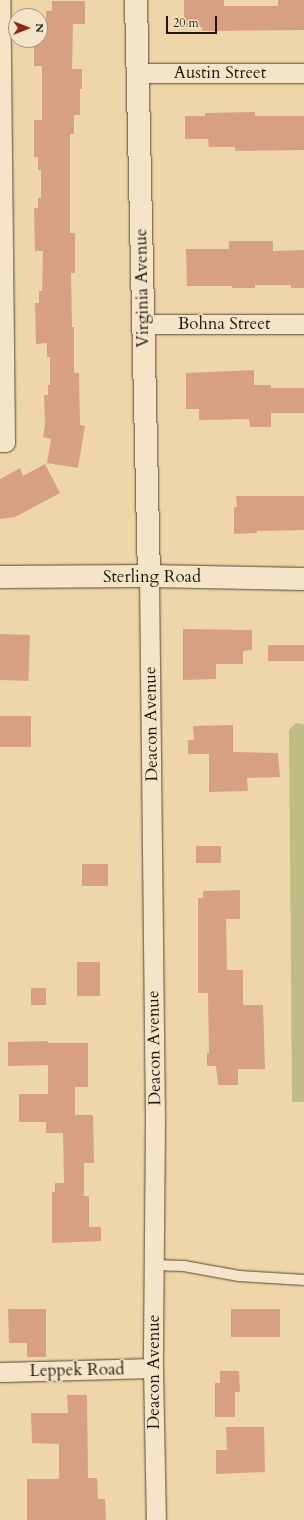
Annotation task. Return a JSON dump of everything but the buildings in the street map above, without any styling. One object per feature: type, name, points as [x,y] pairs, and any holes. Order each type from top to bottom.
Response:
[{"type":"street","points":[[0,0],[2,442]]},
{"type":"street","name":"Virginia Avenue","points":[[136,0],[149,576]]},
{"type":"street","name":"Austin Street","points":[[137,73],[304,74]]},
{"type":"street","name":"Bohna Street","points":[[143,324],[304,324]]},
{"type":"street","name":"Sterling Road","points":[[0,577],[149,576],[304,579]]},
{"type":"street","name":"Deacon Avenue","points":[[149,576],[155,1119],[154,1368],[156,1520]]},
{"type":"street","name":"Leppek Road","points":[[0,1372],[154,1368]]},
{"type":"lane","points":[[154,1265],[184,1266],[238,1276],[304,1280]]},
{"type":"shaded area","points":[[296,723],[304,724],[304,1102],[292,1102],[289,730]]}]
